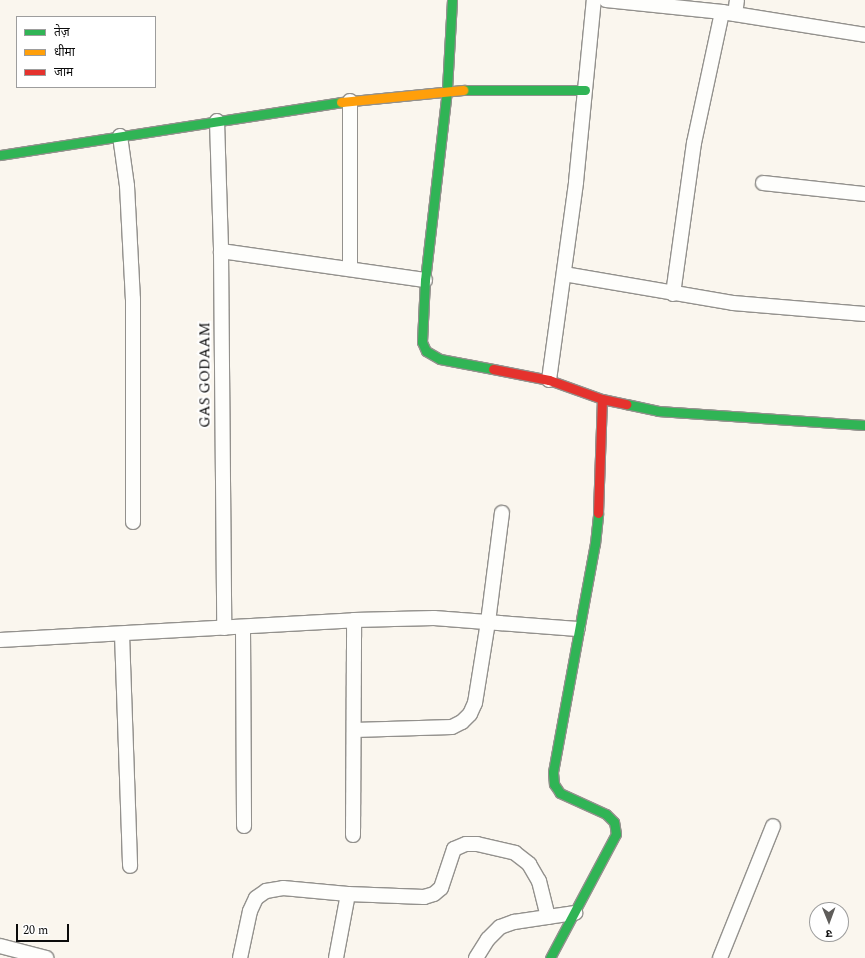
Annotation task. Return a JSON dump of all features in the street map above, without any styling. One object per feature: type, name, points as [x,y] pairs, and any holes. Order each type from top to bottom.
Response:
[{"type":"street","points":[[452,0],[447,90],[425,280],[422,342],[431,356],[548,380],[602,399],[658,411],[865,425]]},
{"type":"street","points":[[548,380],[564,274],[594,0]]},
{"type":"street","points":[[606,0],[728,13],[865,35]]},
{"type":"street","points":[[673,294],[694,143],[728,13],[737,0]]},
{"type":"street","points":[[0,155],[350,101],[447,90],[585,90]]},
{"type":"street","points":[[350,101],[350,269]]},
{"type":"street","name":"GAS GODAAM","points":[[217,121],[221,251],[224,628]]},
{"type":"street","points":[[120,136],[127,186],[133,299],[133,522]]},
{"type":"street","points":[[762,183],[865,194]]},
{"type":"street","points":[[221,251],[425,280]]},
{"type":"street","points":[[564,274],[673,294],[733,303],[865,314]]},
{"type":"street","points":[[550,958],[616,834],[614,822],[606,814],[560,793],[554,784],[553,772],[578,629],[595,544],[601,483],[602,399]]},
{"type":"street","points":[[354,730],[452,727],[462,722],[470,714],[475,703],[488,622],[502,513]]},
{"type":"street","points":[[0,640],[243,628],[354,620],[434,618],[578,629]]},
{"type":"street","points":[[353,835],[354,620]]},
{"type":"street","points":[[243,628],[244,826]]},
{"type":"street","points":[[122,634],[130,866]]},
{"type":"street","points":[[720,958],[773,826]]},
{"type":"street","points":[[240,958],[250,911],[256,898],[266,891],[283,888],[414,898],[434,894],[441,888],[454,849],[461,845],[477,844],[514,854],[529,864],[539,881],[548,917]]},
{"type":"street","points":[[336,958],[348,894]]},
{"type":"street","points":[[476,958],[488,939],[500,927],[514,922],[575,913]]},
{"type":"street","points":[[0,946],[46,958]]},
{"type":"traffic: fast","points":[[452,0],[447,90],[425,280],[422,342],[426,351],[440,359],[493,369]]},
{"type":"traffic: fast","points":[[463,90],[585,90]]},
{"type":"traffic: fast","points":[[0,155],[341,102]]},
{"type":"traffic: fast","points":[[626,404],[658,411],[865,425]]},
{"type":"traffic: fast","points":[[550,958],[616,834],[614,822],[606,814],[560,793],[554,784],[553,772],[595,544],[598,513]]},
{"type":"traffic: slow","points":[[341,102],[463,90]]},
{"type":"traffic: jam","points":[[493,369],[549,380],[602,399],[626,404]]},
{"type":"traffic: jam","points":[[598,513],[602,399]]}]
